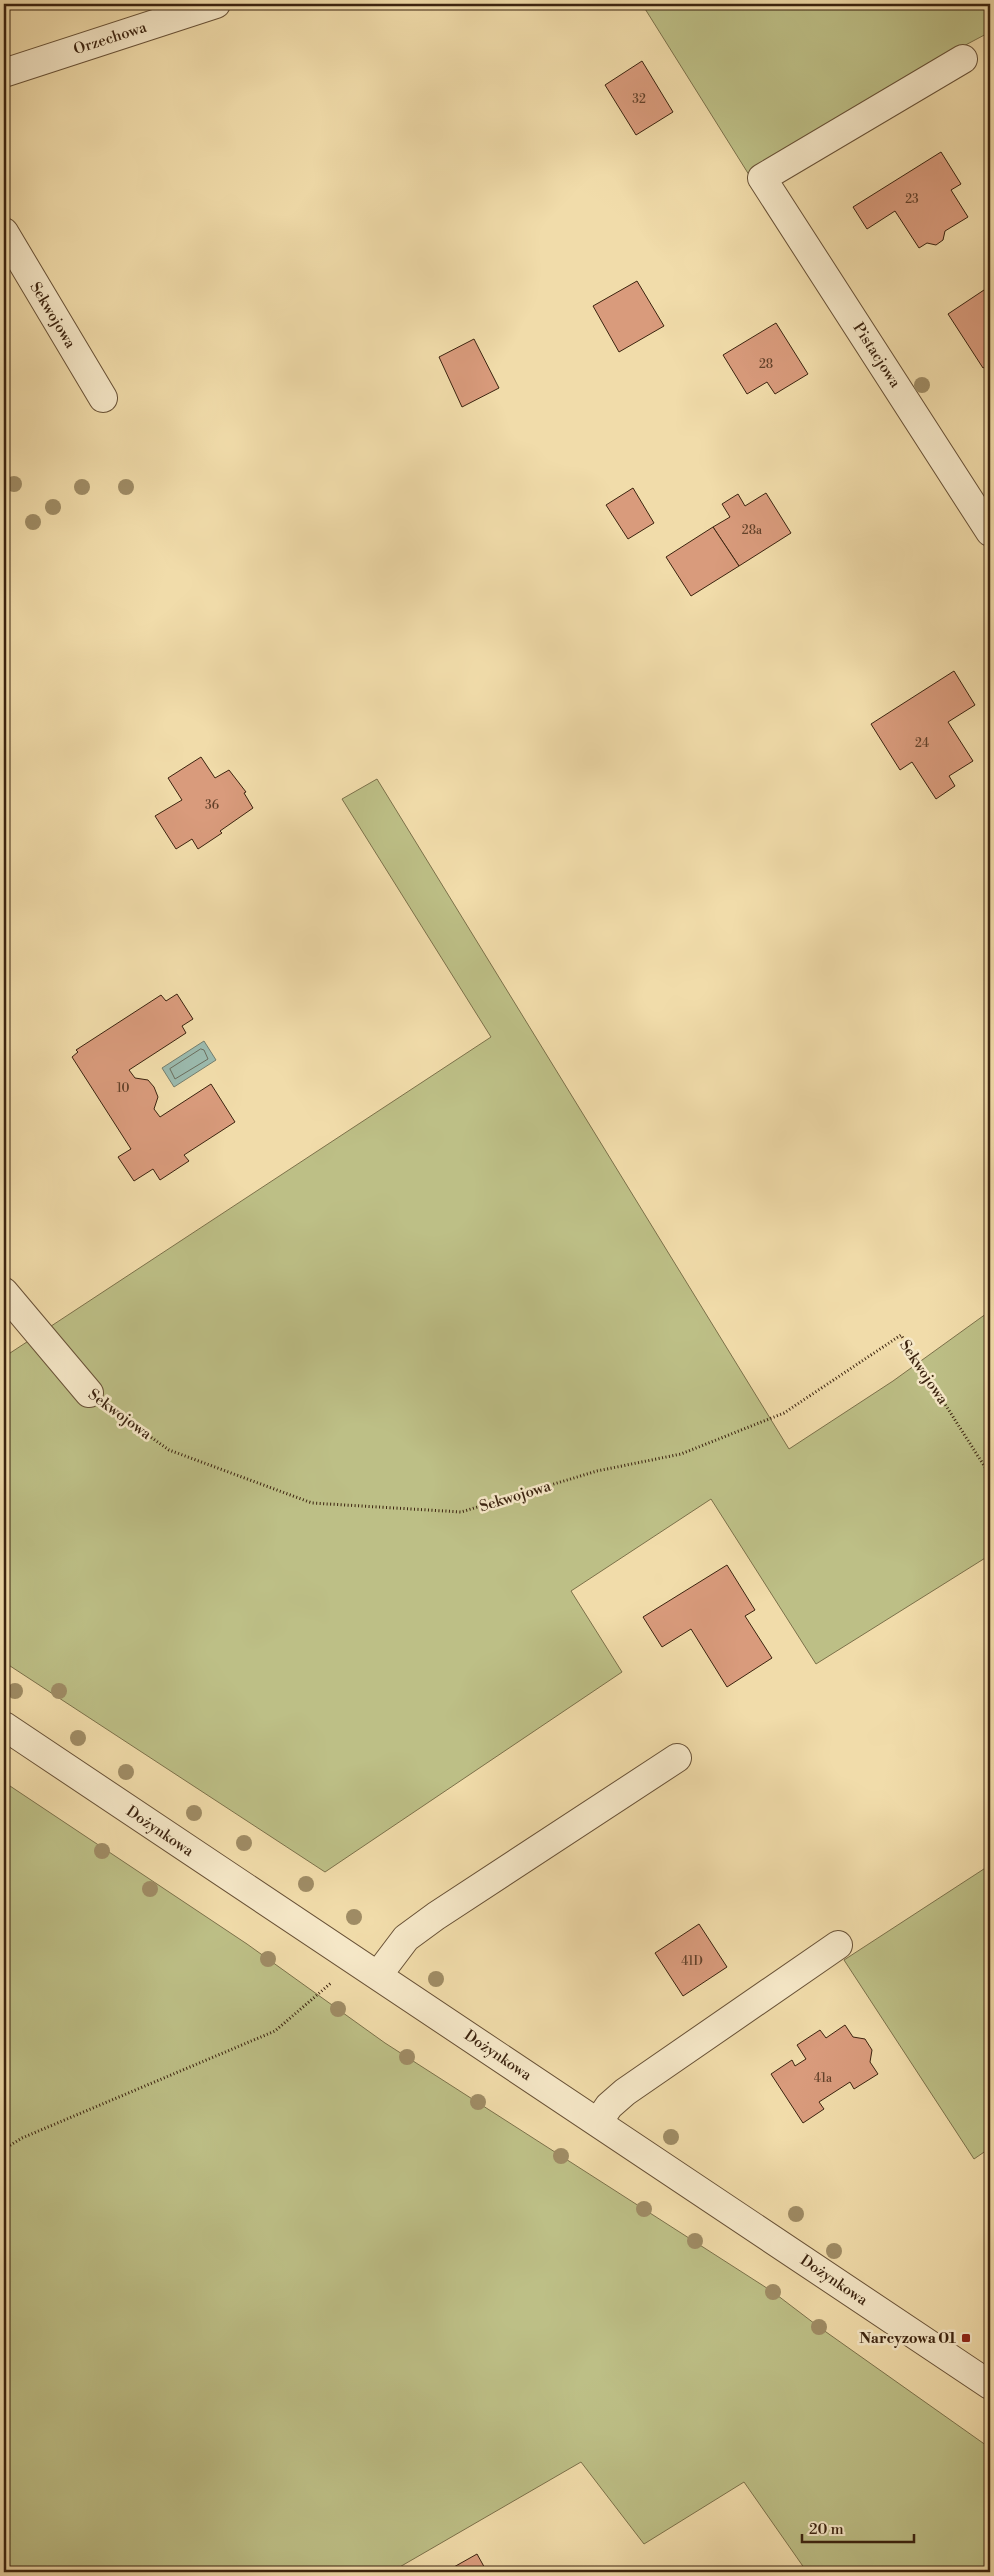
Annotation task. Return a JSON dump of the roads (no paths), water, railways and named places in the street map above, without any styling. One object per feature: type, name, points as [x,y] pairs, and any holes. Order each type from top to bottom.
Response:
[{"type":"street","name":"Orzechowa","points":[[4,73],[216,4]]},
{"type":"street","name":"Pistacjowa","points":[[963,58],[762,178],[990,532]]},
{"type":"street","name":"Sekwojowa","points":[[4,232],[103,398]]},
{"type":"street","name":"Sekwojowa","points":[[4,1292],[89,1393]]},
{"type":"street","name":"Dożynkowa","points":[[4,1726],[990,2385]]},
{"type":"street","points":[[378,1975],[406,1938],[436,1916],[677,1758]]},
{"type":"street","points":[[598,2122],[609,2106],[624,2092],[838,1945]]},
{"type":"water","points":[[204,1041],[216,1060],[174,1087],[162,1068]]},
{"type":"place","name":"Narcyzowa 01","points":[[966,2338]]}]
